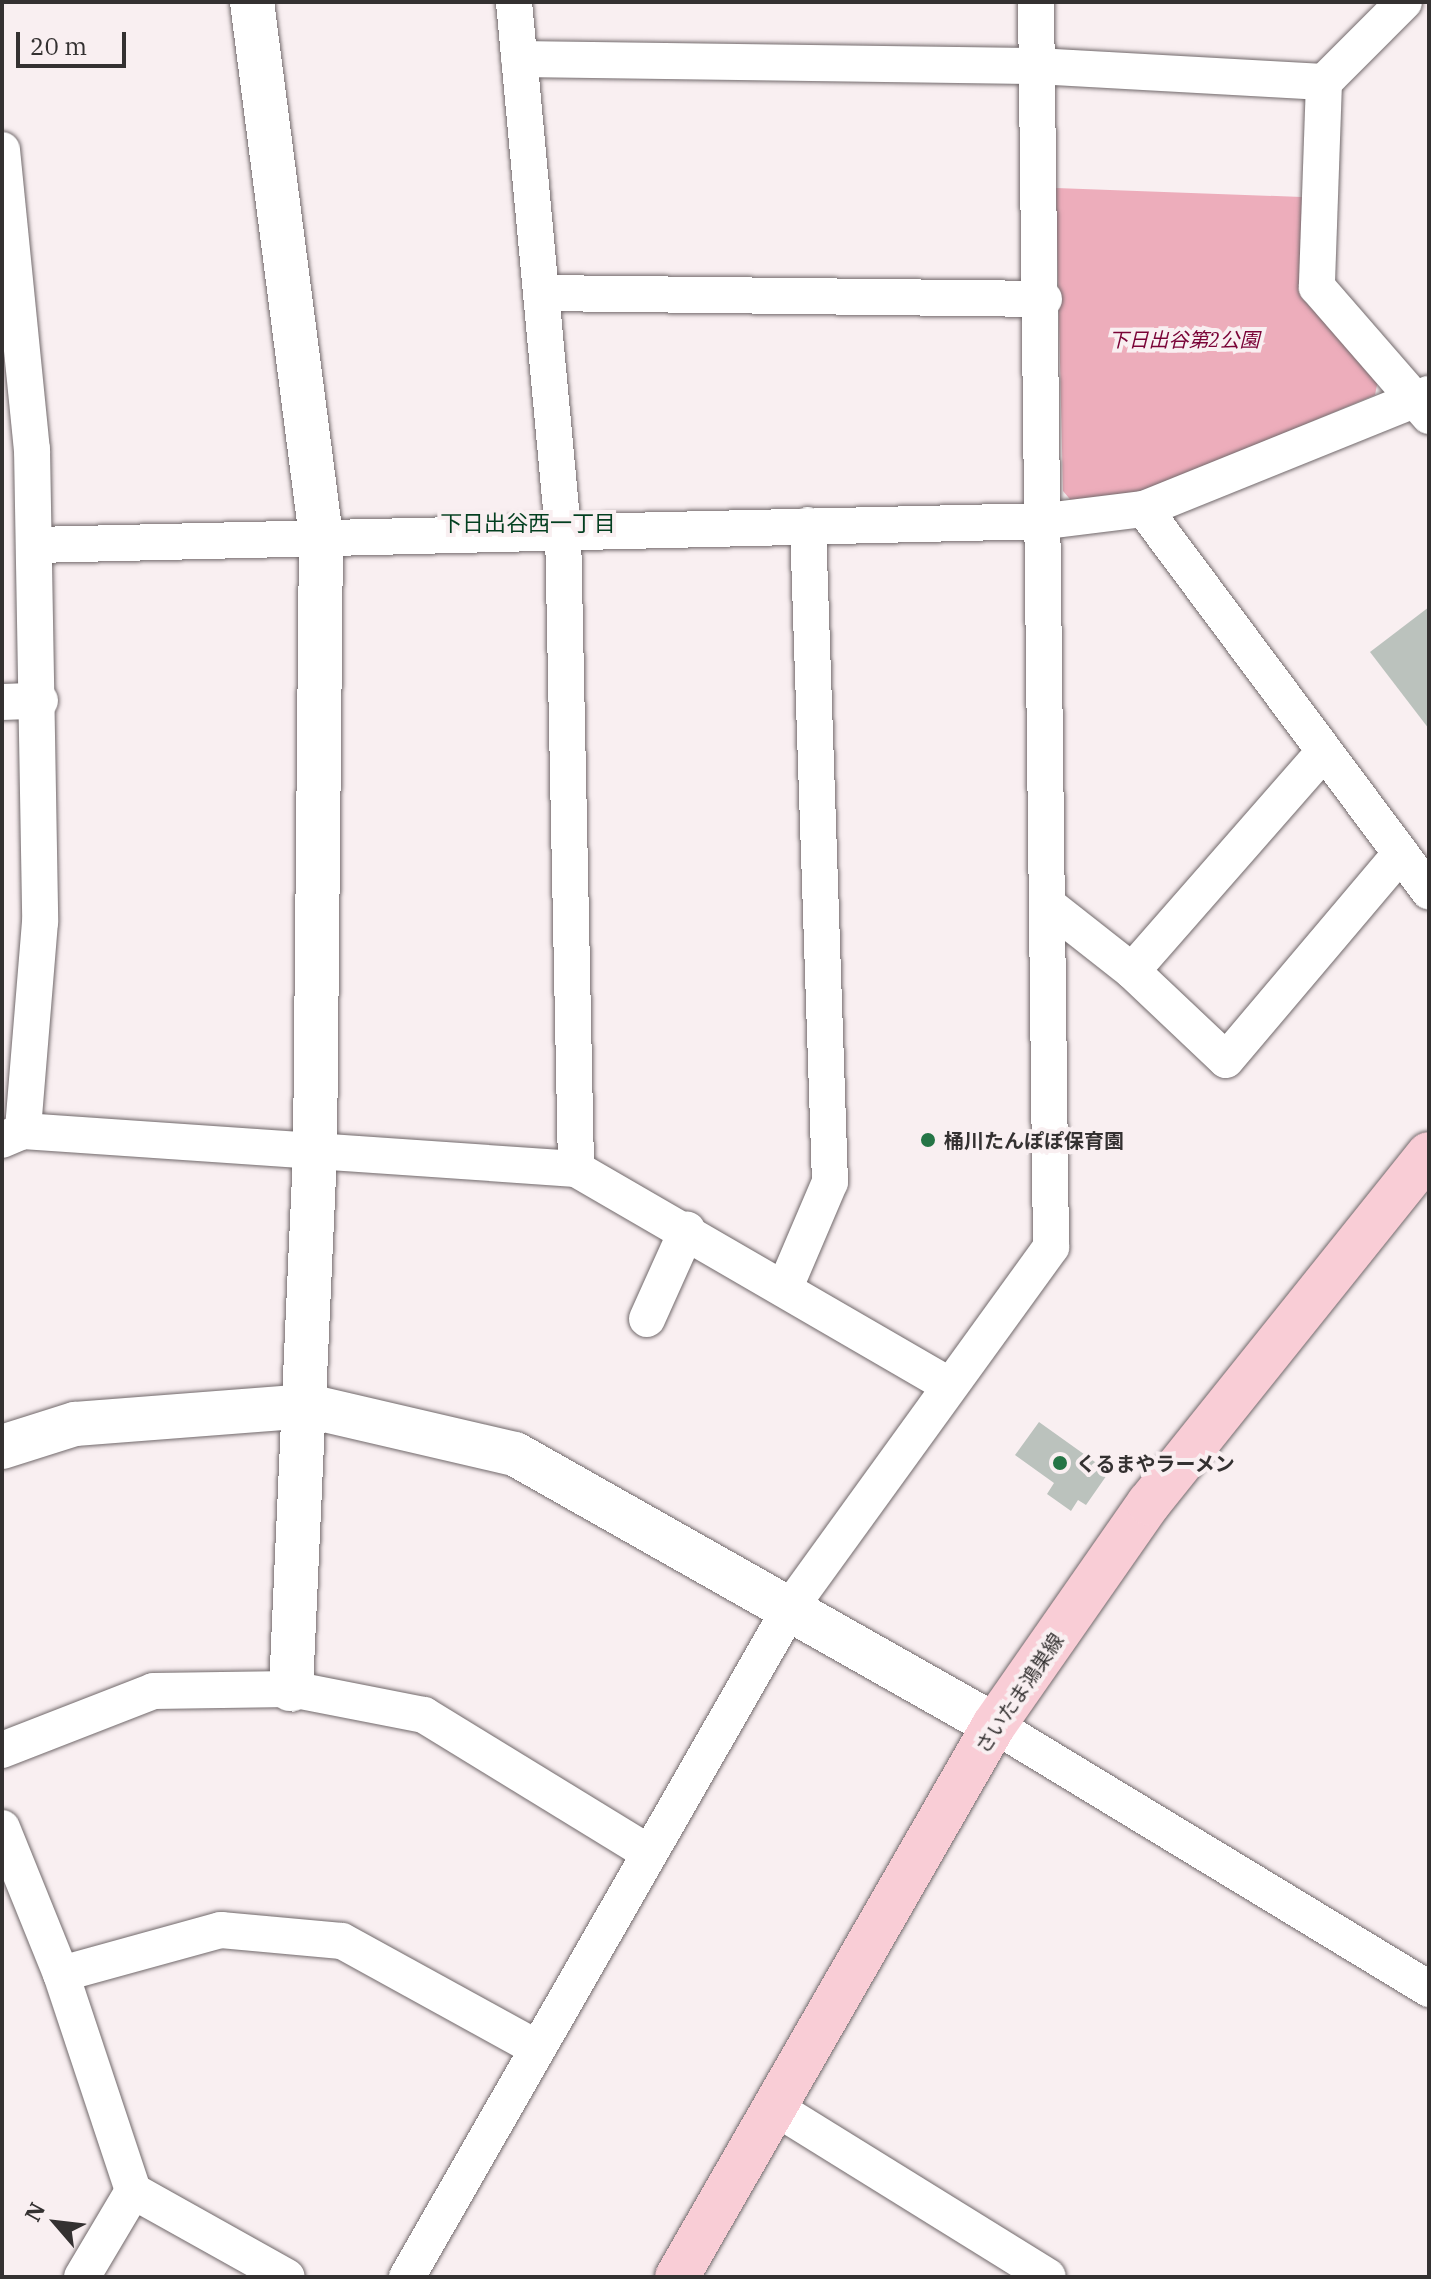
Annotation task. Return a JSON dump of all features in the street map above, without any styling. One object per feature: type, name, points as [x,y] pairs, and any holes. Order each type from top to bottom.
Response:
[{"type":"main road","name":"さいたま鴻巣線","points":[[677,2277],[994,1725],[1149,1503],[1429,1154]]},
{"type":"street","points":[[252,2],[321,537],[315,1154],[308,1406],[291,1689]]},
{"type":"street","points":[[514,2],[563,530],[576,1169]]},
{"type":"street","points":[[407,2277],[792,1605],[1051,1247],[1052,908],[1044,299],[1036,2]]},
{"type":"street","points":[[35,545],[563,530],[1047,521],[1144,509],[1425,404],[1317,287],[1324,82],[1404,2]]},
{"type":"street","points":[[519,59],[1036,66],[1324,82]]},
{"type":"street","points":[[2,150],[17,450],[35,545],[40,701],[40,922],[12,1136],[576,1169],[786,1285],[950,1386]]},
{"type":"street","points":[[541,293],[1044,299]]},
{"type":"street","points":[[1144,509],[1323,753],[1429,891]]},
{"type":"street","points":[[786,1285],[830,1182],[808,525]]},
{"type":"street","points":[[2,702],[40,701]]},
{"type":"street","points":[[1132,971],[1323,753]]},
{"type":"street","points":[[1052,908],[1132,971],[1226,1060],[1400,854]]},
{"type":"street","points":[[647,1319],[687,1230]]},
{"type":"street","points":[[2,1447],[75,1424],[308,1406],[515,1454],[792,1605],[1429,1989]]},
{"type":"street","points":[[2,1750],[153,1691],[291,1689],[424,1715],[649,1853]]},
{"type":"street","points":[[2,1828],[61,1974],[133,2191],[287,2277]]},
{"type":"street","points":[[61,1974],[221,1930],[342,1941],[537,2048]]},
{"type":"street","points":[[774,2107],[1048,2277]]},
{"type":"street","points":[[82,2277],[133,2191]]},
{"type":"green space","name":"下日出谷第2公園","points":[[1056,188],[1302,197],[1301,297],[1378,380],[1375,395],[1122,501],[1074,504],[1063,491]]},
{"type":"building","points":[[1429,607],[1429,729],[1370,652]]},
{"type":"building","points":[[1039,1422],[1109,1472],[1086,1505],[1078,1500],[1071,1511],[1047,1494],[1054,1483],[1015,1455]]},
{"type":"place","name":"桶川たんぽぽ保育園","points":[[928,1140]]},
{"type":"place","name":"くるまやラーメン","points":[[1060,1463]]},
{"type":"district","name":"下日出谷西一丁目","points":[[528,523]]}]
